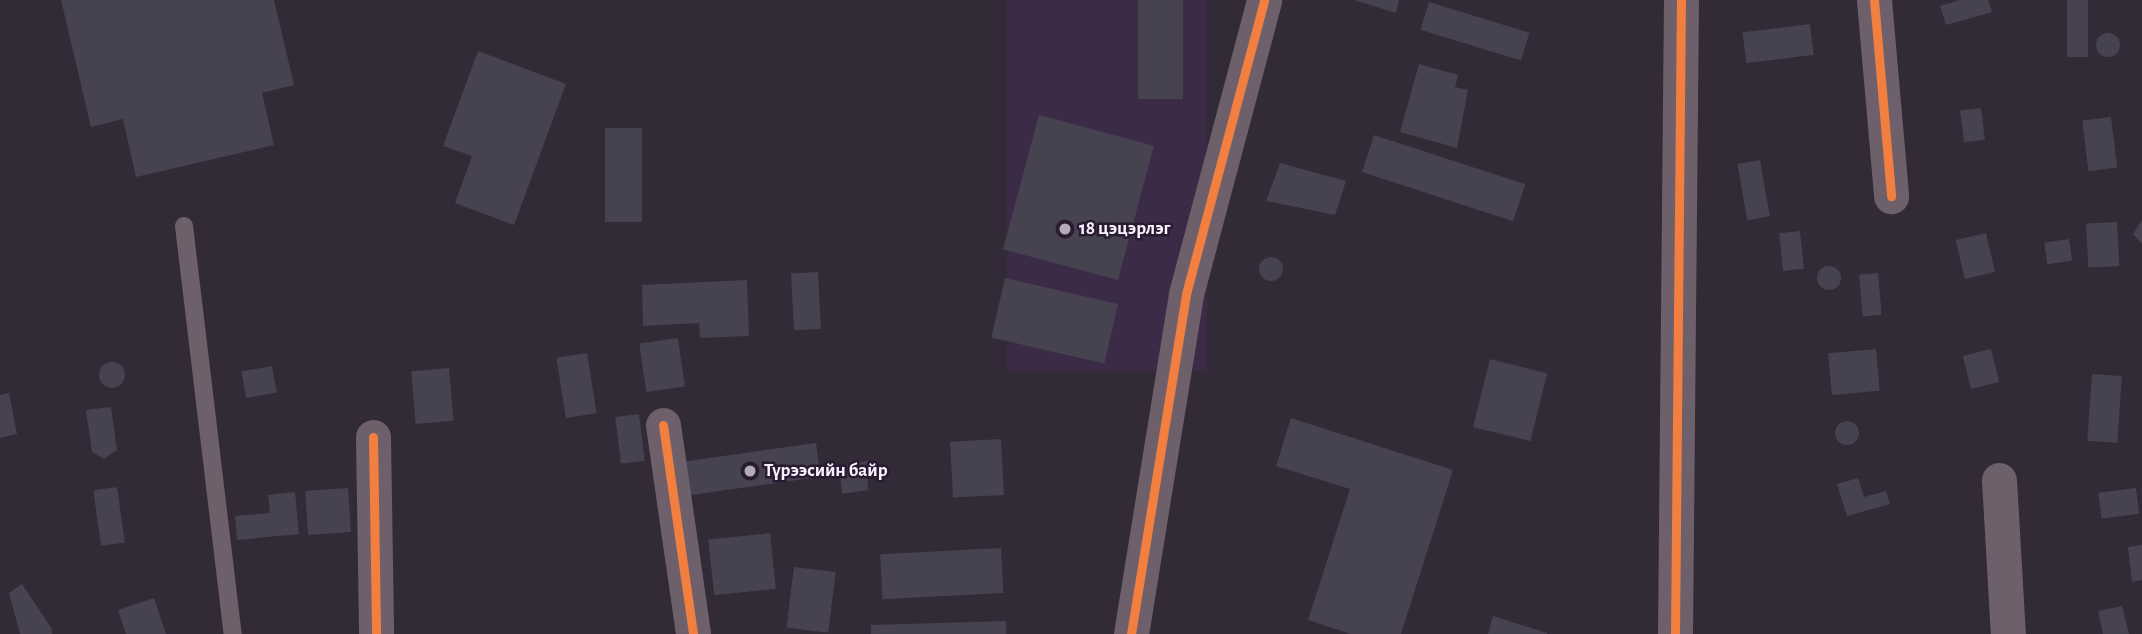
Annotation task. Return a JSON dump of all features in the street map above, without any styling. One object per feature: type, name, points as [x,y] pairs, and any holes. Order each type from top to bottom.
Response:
[{"type":"street","points":[[1130,634],[1186,295],[1265,0]]},
{"type":"street","points":[[1675,634],[1681,0]]},
{"type":"street","points":[[1874,0],[1891,197]]},
{"type":"street","points":[[663,425],[693,634]]},
{"type":"street","points":[[373,436],[376,634]]},
{"type":"street","points":[[1999,480],[2007,634]]},
{"type":"lane","points":[[184,226],[233,634]]},
{"type":"shaded area","name":"18 цэцэрлэг","points":[[1007,0],[1207,0],[1207,371],[1007,371]]},
{"type":"building","points":[[61,0],[274,0],[294,85],[262,93],[274,145],[136,177],[123,119],[91,127]]},
{"type":"building","points":[[1138,0],[1183,0],[1183,99],[1138,99]]},
{"type":"building","points":[[1354,0],[1399,0],[1396,13]]},
{"type":"building","points":[[1960,0],[1988,0],[1992,12],[1946,25],[1940,6]]},
{"type":"building","points":[[2067,0],[2088,0],[2088,57],[2067,57]]},
{"type":"building","points":[[1429,2],[1529,33],[1521,60],[1421,30]]},
{"type":"building","points":[[1810,24],[1814,55],[1746,63],[1743,32]]},
{"type":"building","points":[[2108,33],[2117,36],[2120,45],[2117,54],[2108,57],[2099,54],[2096,45],[2099,36]]},
{"type":"building","points":[[478,51],[566,84],[514,225],[455,203],[472,156],[443,146]]},
{"type":"building","points":[[1419,64],[1458,75],[1455,87],[1468,90],[1457,148],[1400,132]]},
{"type":"building","points":[[1981,108],[1985,140],[1964,142],[1960,111]]},
{"type":"building","points":[[1039,115],[1154,146],[1118,280],[1003,249]]},
{"type":"building","points":[[2111,117],[2117,168],[2088,171],[2082,121]]},
{"type":"building","points":[[605,128],[642,128],[642,222],[605,222]]},
{"type":"building","points":[[1374,135],[1525,184],[1513,221],[1362,172]]},
{"type":"building","points":[[1760,160],[1770,216],[1747,220],[1737,164]]},
{"type":"building","points":[[1280,163],[1346,181],[1335,215],[1266,201]]},
{"type":"building","points":[[2142,220],[2142,244],[2133,234]]},
{"type":"building","points":[[2117,222],[2119,266],[2088,268],[2086,224]]},
{"type":"building","points":[[1800,231],[1804,269],[1783,271],[1779,233]]},
{"type":"building","points":[[1986,233],[1995,272],[1965,279],[1956,240]]},
{"type":"building","points":[[2069,239],[2072,261],[2047,264],[2044,242]]},
{"type":"building","points":[[1271,257],[1280,260],[1283,269],[1280,278],[1271,281],[1262,278],[1259,269],[1262,260]]},
{"type":"building","points":[[1829,266],[1838,269],[1841,278],[1838,287],[1829,290],[1820,287],[1817,278],[1820,269]]},
{"type":"building","points":[[818,272],[821,329],[794,330],[791,273]]},
{"type":"building","points":[[1878,273],[1882,315],[1863,316],[1859,275]]},
{"type":"building","points":[[1005,278],[1118,304],[1104,364],[991,337]]},
{"type":"building","points":[[747,280],[749,336],[700,338],[699,323],[643,326],[642,285]]},
{"type":"building","points":[[678,338],[685,387],[646,392],[639,343]]},
{"type":"building","points":[[1876,349],[1880,391],[1832,395],[1828,353]]},
{"type":"building","points":[[1991,349],[1999,382],[1971,389],[1963,356]]},
{"type":"building","points":[[587,353],[597,413],[566,418],[556,358]]},
{"type":"building","points":[[1490,359],[1547,373],[1530,441],[1473,427]]},
{"type":"building","points":[[112,362],[121,366],[125,375],[121,384],[112,388],[103,384],[99,375],[103,366]]},
{"type":"building","points":[[272,366],[277,393],[246,398],[241,371]]},
{"type":"building","points":[[449,368],[454,421],[416,424],[411,371]]},
{"type":"building","points":[[2092,374],[2122,376],[2117,443],[2087,441]]},
{"type":"building","points":[[9,393],[17,434],[0,438],[0,395]]},
{"type":"building","points":[[111,407],[117,450],[104,459],[92,452],[86,410]]},
{"type":"building","points":[[639,414],[645,461],[621,464],[615,417]]},
{"type":"building","points":[[1291,418],[1453,470],[1401,634],[1351,634],[1308,620],[1350,489],[1276,466]]},
{"type":"building","points":[[1847,421],[1856,424],[1859,433],[1856,442],[1847,445],[1838,442],[1835,433],[1838,424]]},
{"type":"building","points":[[1001,439],[1004,495],[953,498],[950,442]]},
{"type":"building","name":"Түрээсийн байр","points":[[816,443],[821,477],[682,496],[677,462]]},
{"type":"building","points":[[867,461],[868,490],[842,494],[839,466]]},
{"type":"building","points":[[1858,478],[1864,497],[1886,491],[1890,504],[1847,516],[1837,484]]},
{"type":"building","points":[[117,487],[125,542],[101,546],[93,490]]},
{"type":"building","points":[[348,488],[351,532],[308,535],[305,491]]},
{"type":"building","points":[[2136,488],[2139,514],[2101,518],[2098,493]]},
{"type":"building","points":[[295,492],[299,534],[237,540],[235,516],[270,513],[268,495]]},
{"type":"building","points":[[770,533],[776,589],[714,595],[708,539]]},
{"type":"building","points":[[2142,545],[2142,580],[2132,582],[2128,547]]},
{"type":"building","points":[[1001,548],[1003,593],[883,599],[880,554]]},
{"type":"building","points":[[794,567],[836,572],[828,633],[787,628]]},
{"type":"building","points":[[22,584],[52,629],[52,634],[20,634],[9,593]]},
{"type":"building","points":[[154,598],[166,634],[126,634],[118,610]]},
{"type":"building","points":[[2122,606],[2129,634],[2103,634],[2098,611]]},
{"type":"building","points":[[1493,616],[1547,633],[1547,634],[1488,634]]},
{"type":"building","points":[[1006,621],[1006,634],[871,634],[871,625]]},
{"type":"cycle path","points":[[1131,634],[1186,294],[1264,0]]},
{"type":"cycle path","points":[[1675,634],[1681,0]]},
{"type":"cycle path","points":[[1874,0],[1891,196]]},
{"type":"cycle path","points":[[663,425],[693,634]]},
{"type":"cycle path","points":[[373,437],[376,634]]},
{"type":"place","name":"18 цэцэрлэг","points":[[1065,229]]},
{"type":"place","name":"Түрээсийн байр","points":[[750,471]]}]
